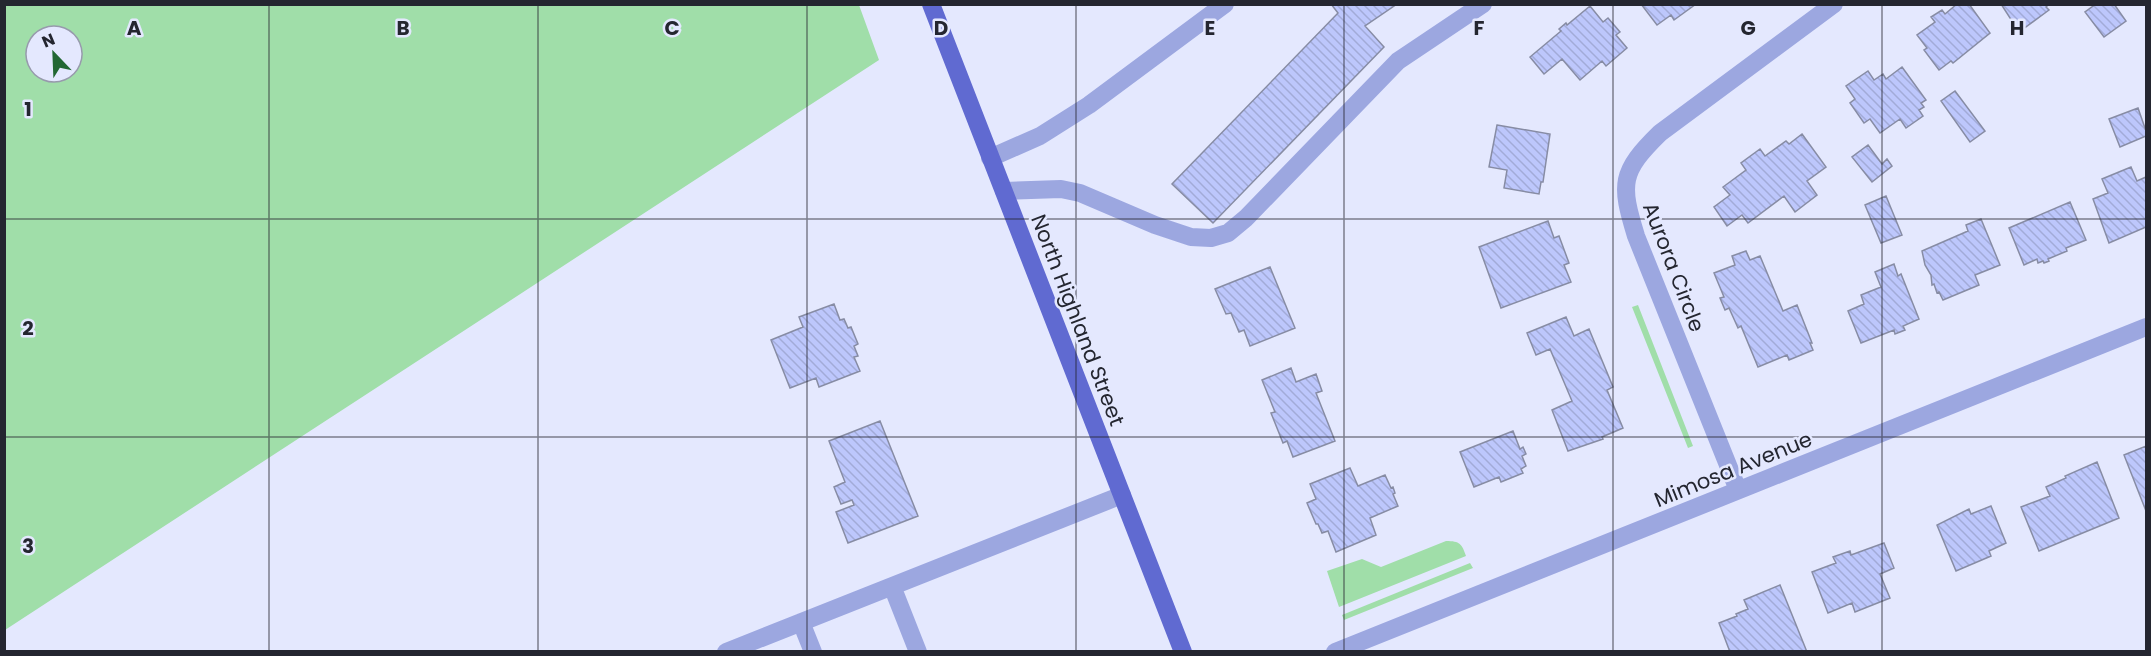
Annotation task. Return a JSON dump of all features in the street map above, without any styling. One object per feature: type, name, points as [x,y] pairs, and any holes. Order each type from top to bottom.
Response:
[{"type":"main road","name":"North Highland Street","points":[[931,4],[1183,651]]},
{"type":"street","points":[[990,158],[1040,136],[1089,105],[1225,4]]},
{"type":"street","points":[[1004,191],[1061,189],[1080,193],[1155,225],[1191,237],[1210,238],[1228,233],[1246,218],[1398,61],[1483,4]]},
{"type":"street","name":"Aurora Circle","points":[[1738,490],[1636,236],[1625,201],[1625,180],[1636,159],[1660,133],[1834,4]]},
{"type":"street","name":"Mimosa Avenue","points":[[1335,651],[2146,327]]},
{"type":"street","points":[[726,651],[1122,495]]},
{"type":"street","points":[[892,586],[918,651]]},
{"type":"street","points":[[801,622],[813,651]]},
{"type":"green space","points":[[5,4],[859,5],[879,60],[5,630]]},
{"type":"green space","points":[[1638,305],[1693,446],[1688,448],[1632,307]]},
{"type":"green space","points":[[1446,541],[1460,544],[1466,556],[1339,607],[1327,571],[1362,559],[1381,567]]},
{"type":"green space","points":[[1470,563],[1473,568],[1344,620],[1342,615]]},
{"type":"building","points":[[1331,4],[1397,4],[1365,26],[1384,47],[1213,223],[1172,184],[1338,13]]},
{"type":"building","points":[[1641,4],[1696,4],[1674,20],[1671,15],[1657,25]]},
{"type":"building","points":[[1957,4],[1969,4],[1990,33],[1953,63],[1951,61],[1939,70],[1924,50],[1927,48],[1917,35],[1935,22],[1931,17],[1942,10],[1945,14]]},
{"type":"building","points":[[2001,4],[2049,4],[2046,7],[2049,10],[2019,32]]},
{"type":"building","points":[[2096,4],[2114,4],[2126,21],[2104,37],[2085,12]]},
{"type":"building","points":[[1590,6],[1603,22],[1608,18],[1620,32],[1616,35],[1627,48],[1606,66],[1602,61],[1580,80],[1562,59],[1544,74],[1530,57],[1561,31],[1559,29],[1566,23],[1567,25]]},
{"type":"building","points":[[1902,67],[1926,100],[1921,103],[1924,107],[1919,110],[1923,116],[1906,128],[1900,119],[1880,133],[1870,119],[1864,123],[1850,103],[1855,99],[1846,86],[1868,71],[1874,80],[1883,74],[1886,79]]},
{"type":"building","points":[[1955,91],[1985,131],[1970,142],[1941,101]]},
{"type":"building","points":[[2138,108],[2146,136],[2120,147],[2109,119]]},
{"type":"building","points":[[1497,125],[1550,134],[1539,194],[1504,188],[1507,170],[1489,167]]},
{"type":"building","points":[[1802,134],[1826,167],[1807,181],[1817,195],[1795,212],[1784,196],[1748,223],[1742,215],[1727,226],[1714,207],[1730,195],[1723,187],[1746,170],[1741,163],[1760,149],[1765,156],[1786,141],[1789,144]]},
{"type":"building","points":[[1868,145],[1882,164],[1887,159],[1892,166],[1872,182],[1852,157]]},
{"type":"building","points":[[2131,167],[2137,181],[2146,177],[2146,227],[2109,243],[2093,199],[2108,193],[2102,179]]},
{"type":"building","points":[[1886,196],[1902,235],[1881,243],[1865,205]]},
{"type":"building","points":[[2070,202],[2086,240],[2066,248],[2067,251],[2048,259],[2049,261],[2038,263],[2037,259],[2024,265],[2009,228]]},
{"type":"building","points":[[1981,219],[2000,265],[1975,275],[1979,285],[1943,300],[1934,284],[1932,285],[1931,275],[1925,265],[1922,251],[1968,231],[1966,225]]},
{"type":"building","points":[[1548,221],[1554,238],[1559,236],[1569,263],[1564,265],[1571,282],[1501,308],[1479,247]]},
{"type":"building","points":[[1746,251],[1750,260],[1760,256],[1783,311],[1797,305],[1813,350],[1789,360],[1787,355],[1758,367],[1741,326],[1738,328],[1729,308],[1725,310],[1720,298],[1724,297],[1714,273],[1735,265],[1732,256]]},
{"type":"building","points":[[1894,264],[1898,276],[1901,274],[1919,319],[1903,326],[1905,330],[1895,334],[1894,330],[1861,343],[1848,311],[1864,304],[1861,295],[1881,287],[1875,272]]},
{"type":"building","points":[[1270,267],[1295,328],[1250,346],[1244,330],[1239,332],[1231,313],[1226,314],[1215,289]]},
{"type":"building","points":[[834,304],[840,320],[844,319],[848,328],[851,327],[858,344],[854,346],[858,356],[854,357],[860,371],[819,387],[816,378],[790,388],[771,340],[803,327],[799,317]]},
{"type":"building","points":[[1566,317],[1574,336],[1589,329],[1613,387],[1607,390],[1623,428],[1602,437],[1603,439],[1568,451],[1552,410],[1572,401],[1550,349],[1536,355],[1527,333]]},
{"type":"building","points":[[1291,368],[1296,382],[1316,374],[1322,391],[1316,393],[1335,441],[1293,457],[1287,441],[1283,443],[1271,413],[1275,412],[1262,380]]},
{"type":"building","points":[[880,421],[918,516],[848,543],[836,512],[854,505],[852,500],[841,504],[834,487],[845,482],[829,441]]},
{"type":"building","points":[[1513,431],[1520,449],[1523,447],[1526,454],[1522,456],[1526,466],[1521,469],[1523,473],[1501,482],[1499,477],[1474,487],[1460,452]]},
{"type":"building","points":[[2146,446],[2146,511],[2124,455]]},
{"type":"building","points":[[2097,462],[2119,518],[2039,551],[2021,507],[2050,496],[2046,487]]},
{"type":"building","points":[[1350,468],[1358,486],[1385,475],[1391,488],[1393,487],[1398,506],[1370,518],[1376,535],[1336,552],[1328,531],[1322,533],[1307,503],[1316,499],[1310,484]]},
{"type":"building","points":[[1991,506],[2006,543],[1989,551],[1991,556],[1956,571],[1937,525],[1969,509],[1971,514]]},
{"type":"building","points":[[1884,543],[1894,568],[1880,574],[1890,598],[1855,612],[1852,603],[1828,613],[1812,572],[1836,563],[1833,557],[1850,551],[1851,555]]},
{"type":"building","points":[[1780,585],[1807,652],[1730,652],[1719,623],[1748,609],[1744,600]]}]
